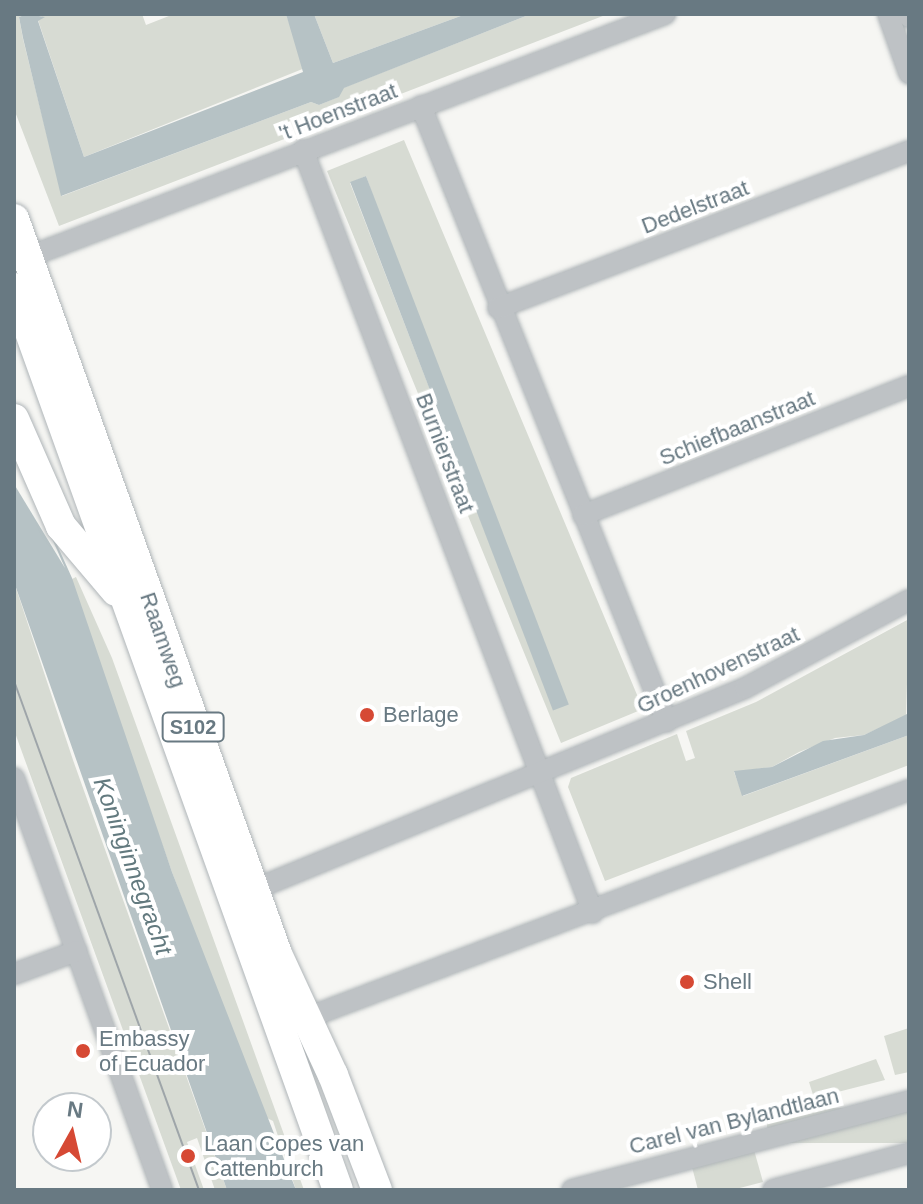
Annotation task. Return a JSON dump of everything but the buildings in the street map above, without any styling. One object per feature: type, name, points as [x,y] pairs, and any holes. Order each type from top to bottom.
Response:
[{"type":"main road","name":"Raamweg","points":[[14,219],[253,890],[304,1019],[333,1075],[377,1190]]},
{"type":"main road","name":"Raamweg","points":[[14,288],[122,597],[338,1190]]},
{"type":"main road","points":[[14,419],[61,526],[84,558],[122,597]]},
{"type":"street","name":"'t Hoenstraat","points":[[28,257],[665,14]]},
{"type":"street","points":[[888,14],[909,73]]},
{"type":"street","points":[[421,106],[498,308],[667,722]]},
{"type":"street","name":"Burnierstraat","points":[[303,150],[542,773]]},
{"type":"street","name":"Dedelstraat","points":[[498,308],[909,151]]},
{"type":"street","name":"Schiefbaanstraat","points":[[583,515],[909,386]]},
{"type":"street","name":"Groenhovenstraat","points":[[253,890],[745,688],[909,600]]},
{"type":"street","points":[[542,773],[593,913]]},
{"type":"street","points":[[14,778],[162,1190]]},
{"type":"street","points":[[304,1019],[593,913],[909,790]]},
{"type":"street","points":[[14,974],[77,951]]},
{"type":"street","name":"Carel van Bylandtlaan","points":[[572,1190],[909,1101]]},
{"type":"street","points":[[773,1190],[909,1153]]},
{"type":"shaded area","points":[[27,14],[19,17],[23,39],[62,196],[311,102],[319,105],[338,97],[343,88],[531,14],[608,14],[59,226],[14,109],[14,16]]},
{"type":"shaded area","points":[[44,14],[142,14],[146,25],[174,14],[286,14],[305,68],[84,157],[38,20]]},
{"type":"shaded area","points":[[314,14],[466,14],[333,63]]},
{"type":"shaded area","points":[[404,140],[643,709],[561,743],[327,171]],"holes":[[[366,176],[554,710],[350,183]]]},
{"type":"shaded area","points":[[76,577],[112,658],[304,1190],[296,1190],[273,1121],[263,1116],[172,872],[70,580]]},
{"type":"shaded area","points":[[14,582],[73,760],[227,1190],[215,1190],[197,1138],[187,1142],[204,1190],[181,1190],[14,730]]},
{"type":"shaded area","points":[[909,619],[906,716],[864,735],[835,738],[772,767],[734,772],[743,796],[909,735],[909,765],[605,881],[568,787],[571,778],[677,734],[686,761],[695,758],[686,731],[756,702]]},
{"type":"shaded area","points":[[909,1028],[909,1072],[895,1075],[884,1036]]},
{"type":"shaded area","points":[[876,1059],[885,1080],[814,1098],[809,1082]]},
{"type":"shaded area","points":[[767,1108],[909,1108],[909,1143],[767,1143]]},
{"type":"shaded area","points":[[754,1150],[763,1182],[732,1190],[698,1190],[692,1167]]},
{"type":"water","points":[[27,14],[45,17],[38,21],[84,157],[303,72],[286,14],[314,14],[333,63],[466,14],[531,14],[344,88],[339,97],[319,105],[311,102],[61,196],[19,17]]},
{"type":"water","points":[[366,176],[569,704],[553,710],[350,182]]},
{"type":"water","name":"Koninginnegracht","points":[[14,449],[72,578],[172,872],[296,1190],[227,1190],[14,582]]},
{"type":"water","points":[[909,713],[909,735],[742,796],[734,771],[772,767],[823,741],[864,735]]},
{"type":"pier","points":[[14,457],[31,491],[65,568],[14,484]]},
{"type":"tram line","points":[[14,681],[199,1190]]},
{"type":"place","name":"Berlage","points":[[367,715]]},
{"type":"place","name":"Shell","points":[[687,982]]},
{"type":"place","name":"Embassy of Ecuador","points":[[83,1051]]},
{"type":"place","name":"Laan Copes van Cattenburch","points":[[188,1156]]}]
